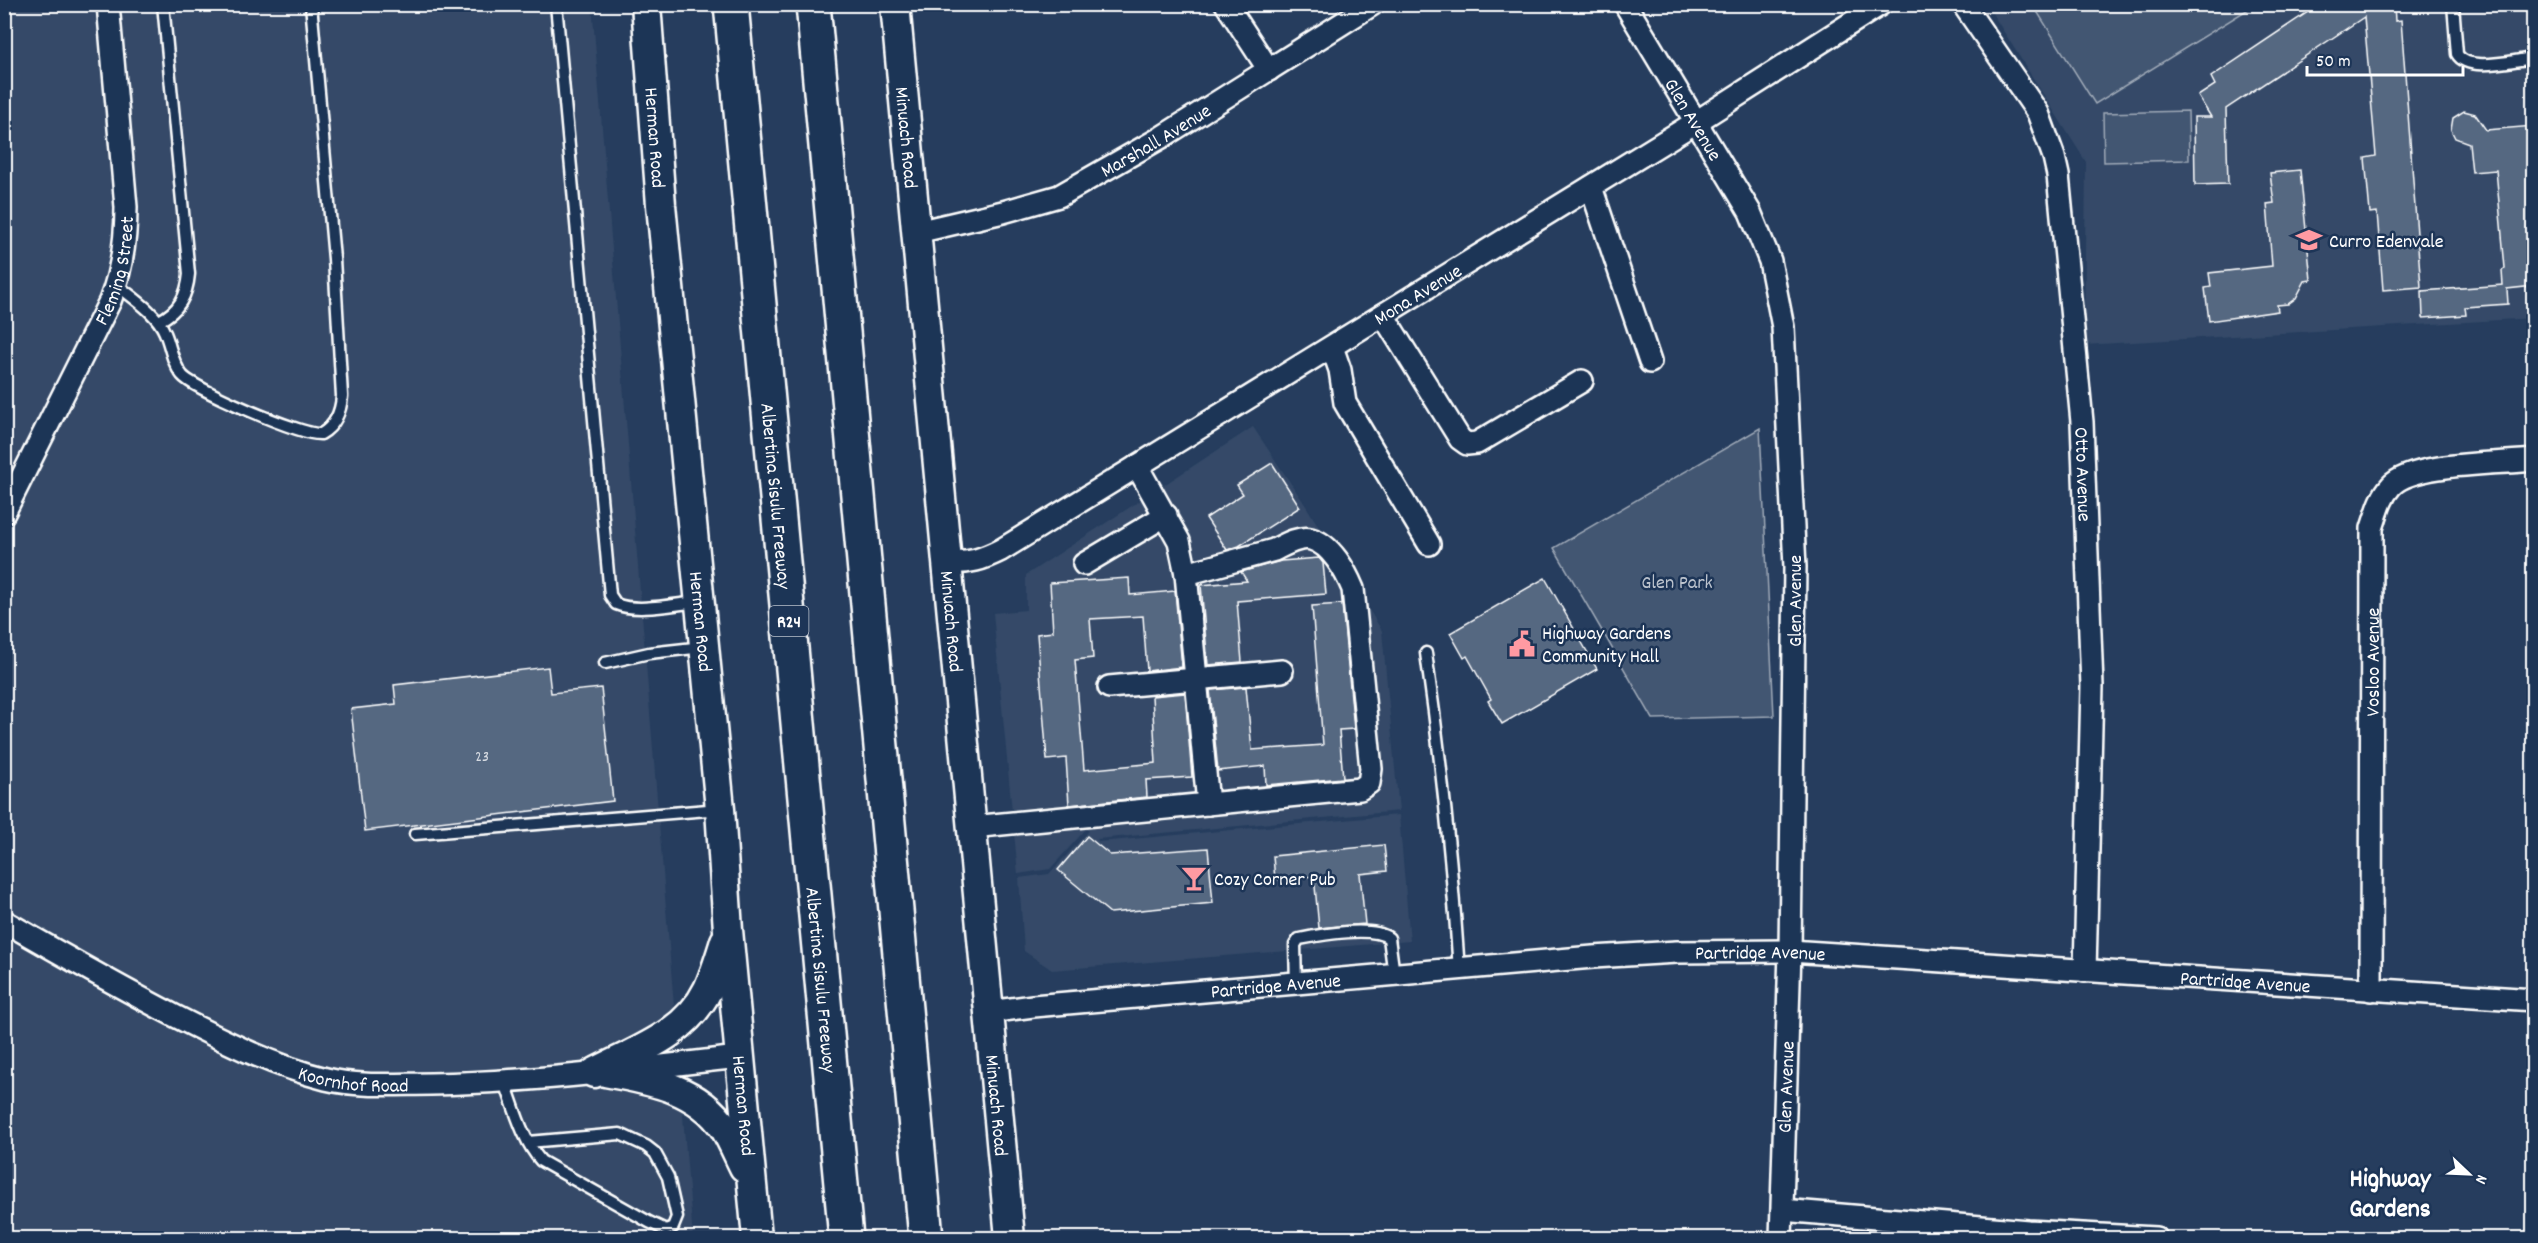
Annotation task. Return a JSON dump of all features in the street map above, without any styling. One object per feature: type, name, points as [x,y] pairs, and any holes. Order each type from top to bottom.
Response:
[{"type":"highway","name":"Albertina Sisulu Freeway","points":[[731,4],[846,1239]]},
{"type":"highway","points":[[813,4],[926,1239]]},
{"type":"main road","name":"Herman Road","points":[[646,4],[661,205],[720,809],[728,930],[757,1239]]},
{"type":"main road","name":"Minuach Road","points":[[896,4],[1010,1239]]},
{"type":"main road","points":[[599,1072],[659,1040],[688,1018],[708,990],[728,930]]},
{"type":"main road","points":[[599,1072],[663,1084],[684,1092],[700,1103],[725,1130],[752,1183]]},
{"type":"street","name":"Fleming Street","points":[[4,513],[117,285],[126,239],[126,207],[108,4]]},
{"type":"street","points":[[1226,4],[1269,70]]},
{"type":"street","name":"Marshall Avenue","points":[[917,232],[1059,196],[1162,138],[1373,4]]},
{"type":"street","name":"Glen Avenue","points":[[1625,4],[1754,221],[1770,261],[1784,327],[1796,567],[1790,951],[1781,1239]]},
{"type":"street","name":"Mona Avenue","points":[[948,562],[965,564],[988,556],[1591,187],[1881,4]]},
{"type":"street","name":"Otto Avenue","points":[[1964,4],[2038,114],[2054,157],[2058,175],[2082,422],[2092,686],[2085,971]]},
{"type":"street","points":[[1591,187],[1650,362]]},
{"type":"street","points":[[1383,315],[1460,440],[1467,444],[1477,443],[1582,381]]},
{"type":"street","points":[[1332,347],[1340,370],[1345,403],[1429,544]]},
{"type":"street","name":"Vosloo Avenue","points":[[2371,990],[2372,528],[2378,508],[2391,486],[2405,475],[2435,468],[2534,460]]},
{"type":"street","points":[[1137,466],[1179,541],[1186,574],[1208,804]]},
{"type":"street","points":[[1084,564],[1166,515]]},
{"type":"street","points":[[972,826],[1365,787],[1371,775],[1353,589],[1344,571],[1326,547],[1311,539],[1305,539],[1274,550],[1186,574]]},
{"type":"street","points":[[1109,687],[1282,670]]},
{"type":"street","name":"Koornhof Road","points":[[4,921],[110,982],[200,1029],[293,1070],[329,1080],[364,1083],[466,1083],[739,1057]]},
{"type":"street","name":"Partridge Avenue","points":[[989,1012],[1033,1006],[1677,952],[1790,951],[2534,1000]]},
{"type":"street","points":[[1782,1210],[2028,1235],[2156,1239]]},
{"type":"lane","points":[[159,321],[174,312],[180,305],[188,285],[189,274],[163,4]]},
{"type":"lane","points":[[117,285],[159,321],[177,368],[188,381],[237,405],[305,432],[321,434],[336,418],[341,408],[342,396],[334,259],[310,4]]},
{"type":"lane","points":[[556,4],[610,595],[614,602],[621,606],[651,607],[698,602]]},
{"type":"lane","points":[[2453,4],[2457,54],[2466,63],[2473,65],[2534,58]]},
{"type":"lane","points":[[604,663],[649,653],[703,647]]},
{"type":"lane","points":[[1425,653],[1436,723],[1449,841],[1459,970]]},
{"type":"lane","points":[[415,834],[720,809]]},
{"type":"lane","points":[[1296,984],[1295,945],[1299,939],[1362,932],[1384,934],[1389,938],[1394,975]]},
{"type":"lane","points":[[504,1080],[528,1142],[533,1153],[548,1167],[649,1222],[666,1230],[674,1227],[677,1217],[668,1177],[655,1153],[639,1142],[620,1134],[528,1142]]},
{"type":"shaded area","points":[[5,5],[592,5],[693,1238],[5,1238]]},
{"type":"shaded area","name":"Curro Edenvale","points":[[1987,5],[2533,5],[2533,318],[2084,345],[2086,162]]},
{"type":"shaded area","points":[[1253,427],[1306,506],[1382,631],[1399,811],[1097,839],[1099,842],[1399,815],[1410,941],[1052,970],[1024,951],[1019,878],[1049,874],[1089,831],[1086,829],[1050,869],[1018,874],[993,613],[1026,610],[1026,575]]},
{"type":"green space","points":[[2033,5],[2255,5],[2095,104]]},
{"type":"green space","points":[[2188,111],[2189,160],[2104,162],[2103,113]]},
{"type":"green space","name":"Glen Park","points":[[1760,428],[1774,716],[1653,719],[1554,548]]},
{"type":"building","points":[[2320,4],[2394,4],[2395,21],[2401,20],[2421,287],[2383,290],[2377,212],[2370,213],[2365,158],[2376,156],[2364,17],[2226,109],[2228,184],[2195,185],[2194,117],[2211,117],[2198,96],[2215,85],[2211,77]]},
{"type":"building","points":[[2464,111],[2475,114],[2486,130],[2534,126],[2534,286],[2507,289],[2508,304],[2465,307],[2466,315],[2423,318],[2422,291],[2503,285],[2502,271],[2505,268],[2496,170],[2472,172],[2469,143],[2455,138],[2451,130],[2453,118]]},
{"type":"building","points":[[2300,170],[2311,280],[2305,281],[2296,298],[2288,304],[2277,305],[2278,311],[2209,321],[2205,288],[2211,287],[2209,273],[2272,266],[2267,204],[2274,203],[2270,173]]},
{"type":"building","points":[[1272,463],[1300,507],[1239,546],[1227,550],[1206,518],[1243,494],[1237,485]]},
{"type":"building","points":[[1319,558],[1323,563],[1326,594],[1237,601],[1242,662],[1208,665],[1201,585],[1247,581],[1241,572],[1281,561]]},
{"type":"building","points":[[1129,578],[1130,595],[1175,591],[1182,667],[1147,671],[1143,616],[1090,619],[1093,658],[1075,660],[1084,770],[1156,763],[1152,696],[1185,693],[1192,777],[1146,780],[1147,797],[1069,805],[1066,758],[1047,760],[1037,634],[1053,632],[1050,583]]},
{"type":"building","points":[[1545,578],[1597,669],[1502,724],[1488,701],[1491,699],[1467,656],[1464,658],[1450,633]]},
{"type":"building","points":[[1342,604],[1354,729],[1339,730],[1343,778],[1266,785],[1265,766],[1218,771],[1210,690],[1246,687],[1252,750],[1323,745],[1312,606]]},
{"type":"building","points":[[548,667],[551,693],[601,688],[613,801],[365,831],[351,709],[396,704],[394,685]]},
{"type":"building","points":[[1087,836],[1110,855],[1208,848],[1213,903],[1110,913],[1058,870]]},
{"type":"building","points":[[1384,845],[1387,871],[1360,874],[1365,924],[1319,928],[1314,876],[1275,880],[1273,856]]},
{"type":"place","name":"Curro Edenvale","points":[[2309,240]]},
{"type":"place","name":"Highway Gardens Community Hall","points":[[1522,644]]},
{"type":"place","name":"Cozy Corner Pub","points":[[1194,878]]},
{"type":"district","name":"Highway Gardens","points":[[2390,1192]]}]
